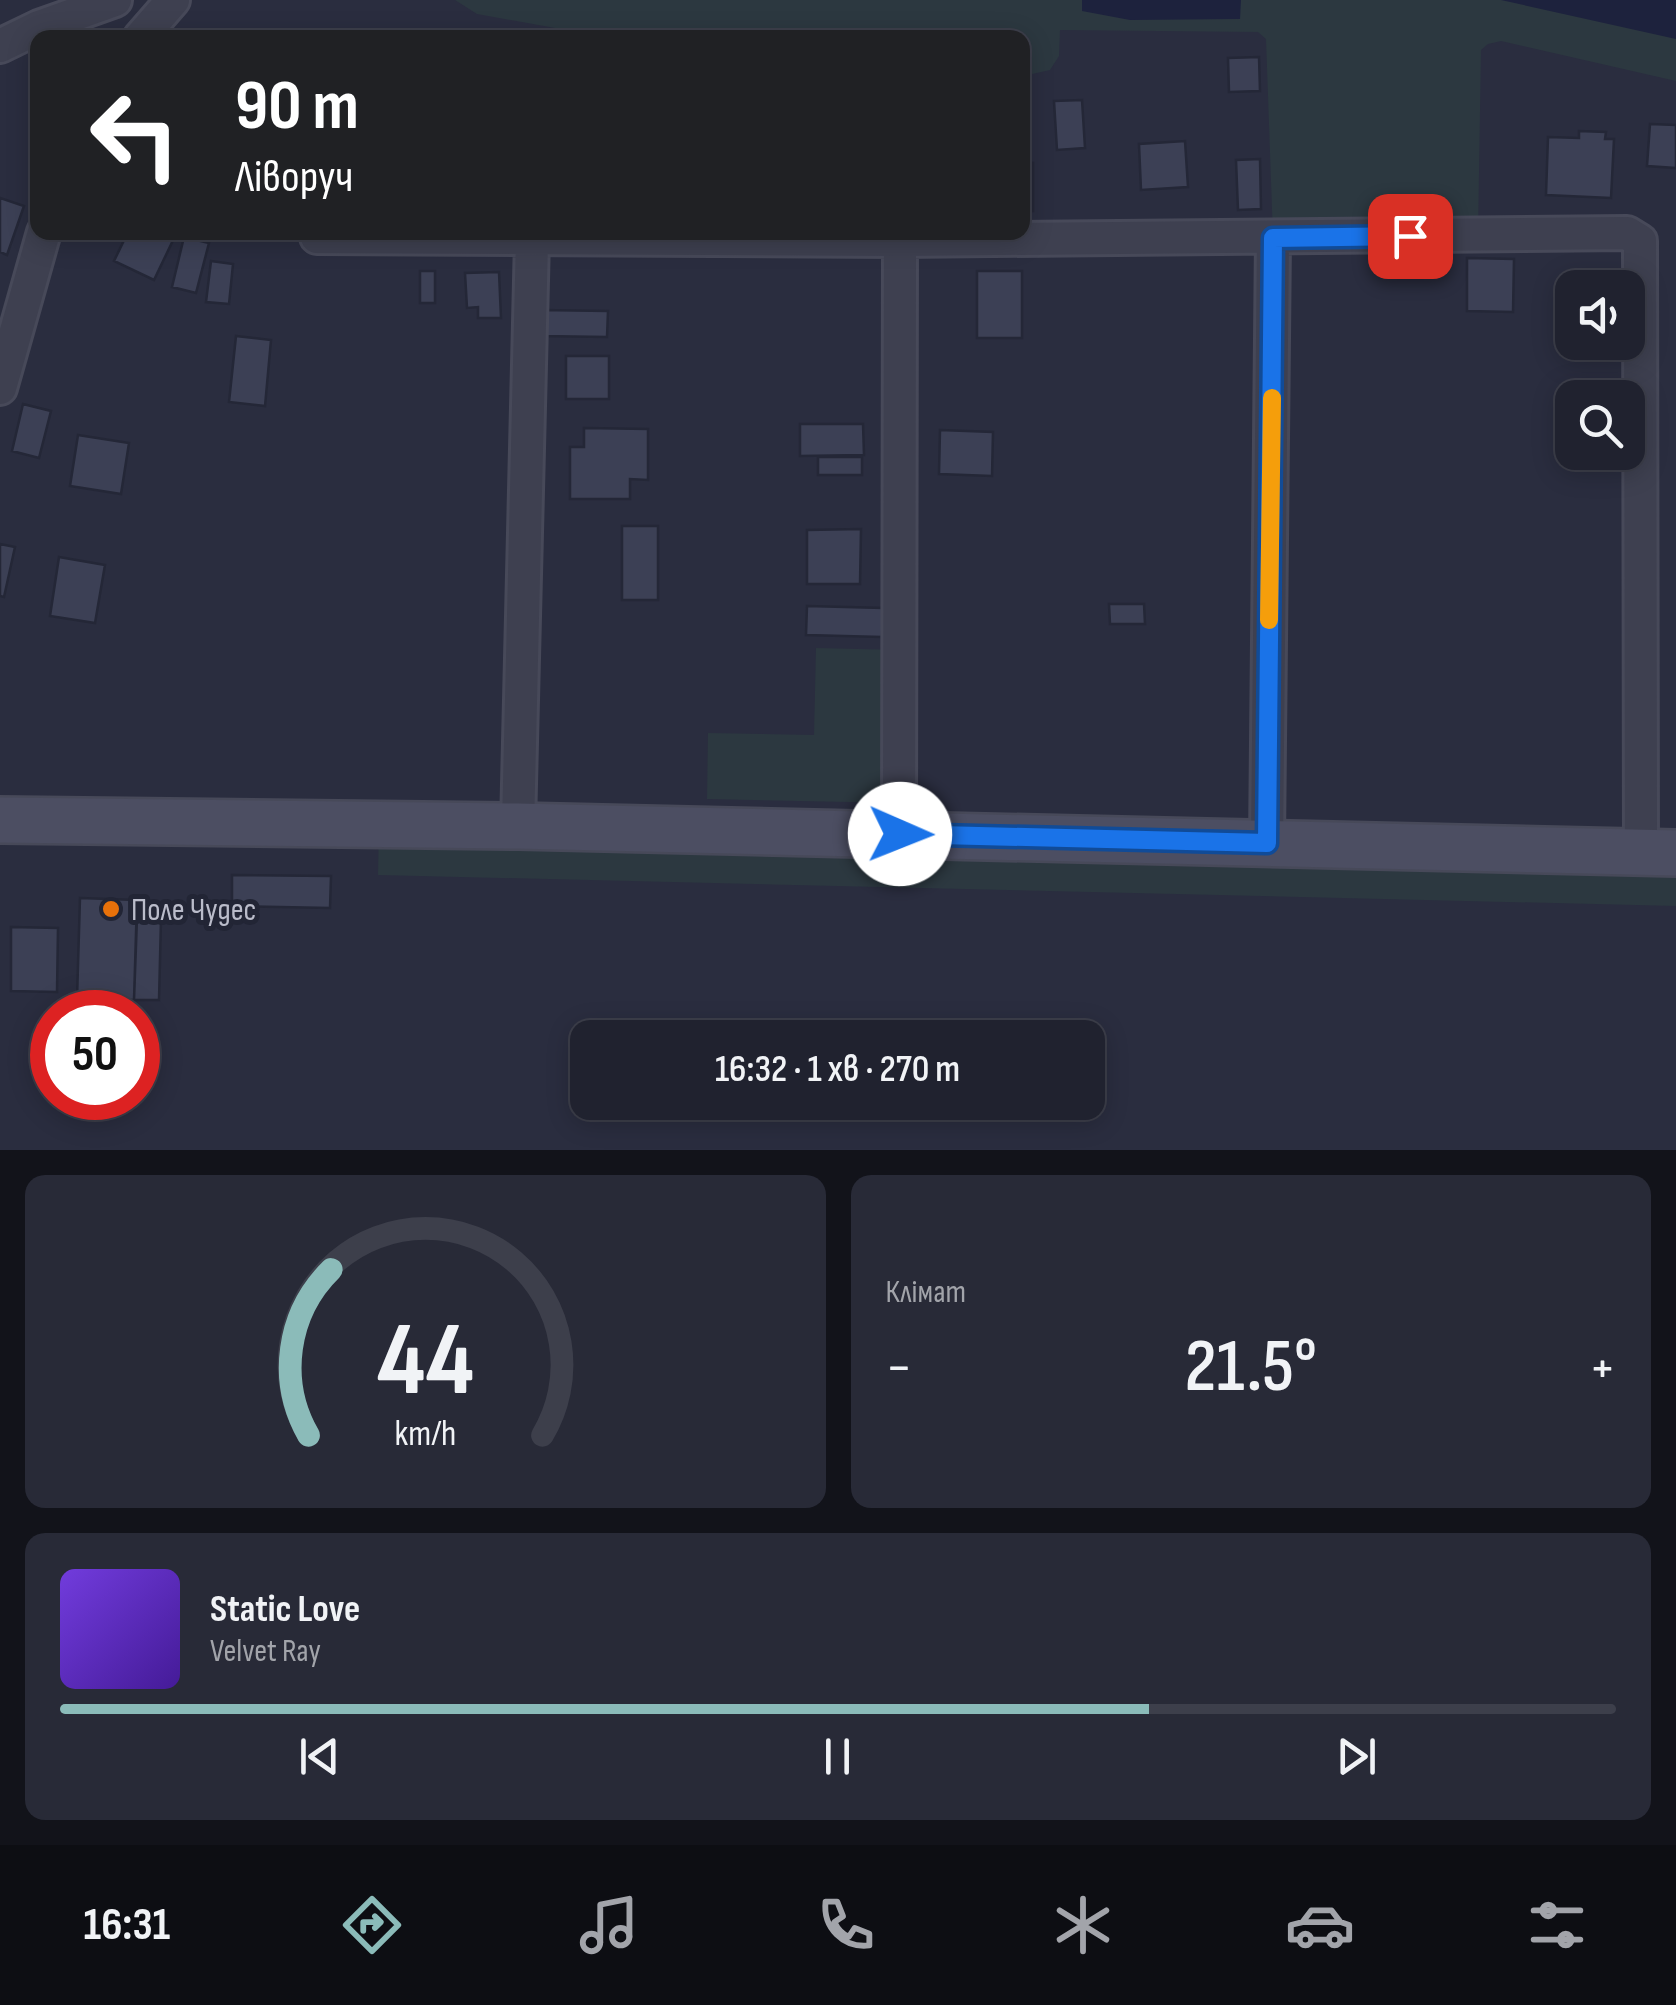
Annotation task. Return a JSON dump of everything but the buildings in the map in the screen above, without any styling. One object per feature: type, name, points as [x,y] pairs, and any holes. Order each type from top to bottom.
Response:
[{"type":"main road","points":[[0,820],[518,826],[1659,852]]},
{"type":"street","points":[[33,30],[115,0]]},
{"type":"street","points":[[147,30],[174,0]]},
{"type":"street","points":[[0,46],[30,31]]},
{"type":"street","points":[[1030,239],[1627,233],[1640,241],[1659,852]]},
{"type":"street","points":[[1267,843],[1273,238]]},
{"type":"street","points":[[0,388],[42,240]]},
{"type":"street","points":[[518,826],[532,240]]},
{"type":"street","points":[[900,240],[900,834]]},
{"type":"shaded area","points":[[455,0],[1676,0],[1676,81],[1501,41],[1488,44],[1481,50],[1478,235],[1273,238],[1266,39],[1258,32],[1060,30],[1059,56],[1050,70],[1030,74],[1030,30],[566,30],[477,14]]},
{"type":"shaded area","points":[[816,648],[901,650],[898,803],[707,799],[708,733],[814,735]]},
{"type":"shaded area","points":[[379,825],[1676,853],[1676,906],[378,875]]},
{"type":"water","points":[[1082,0],[1241,0],[1240,19],[1130,20],[1082,11]]},
{"type":"water","points":[[1501,0],[1676,0],[1676,39]]},
{"type":"slow traffic","points":[[1269,620],[1272,398]]},
{"type":"place","name":"Поле Чудес","points":[[111,909]]},
{"type":"route","points":[[900,834],[1267,843],[1273,238],[1410,236]]}]
